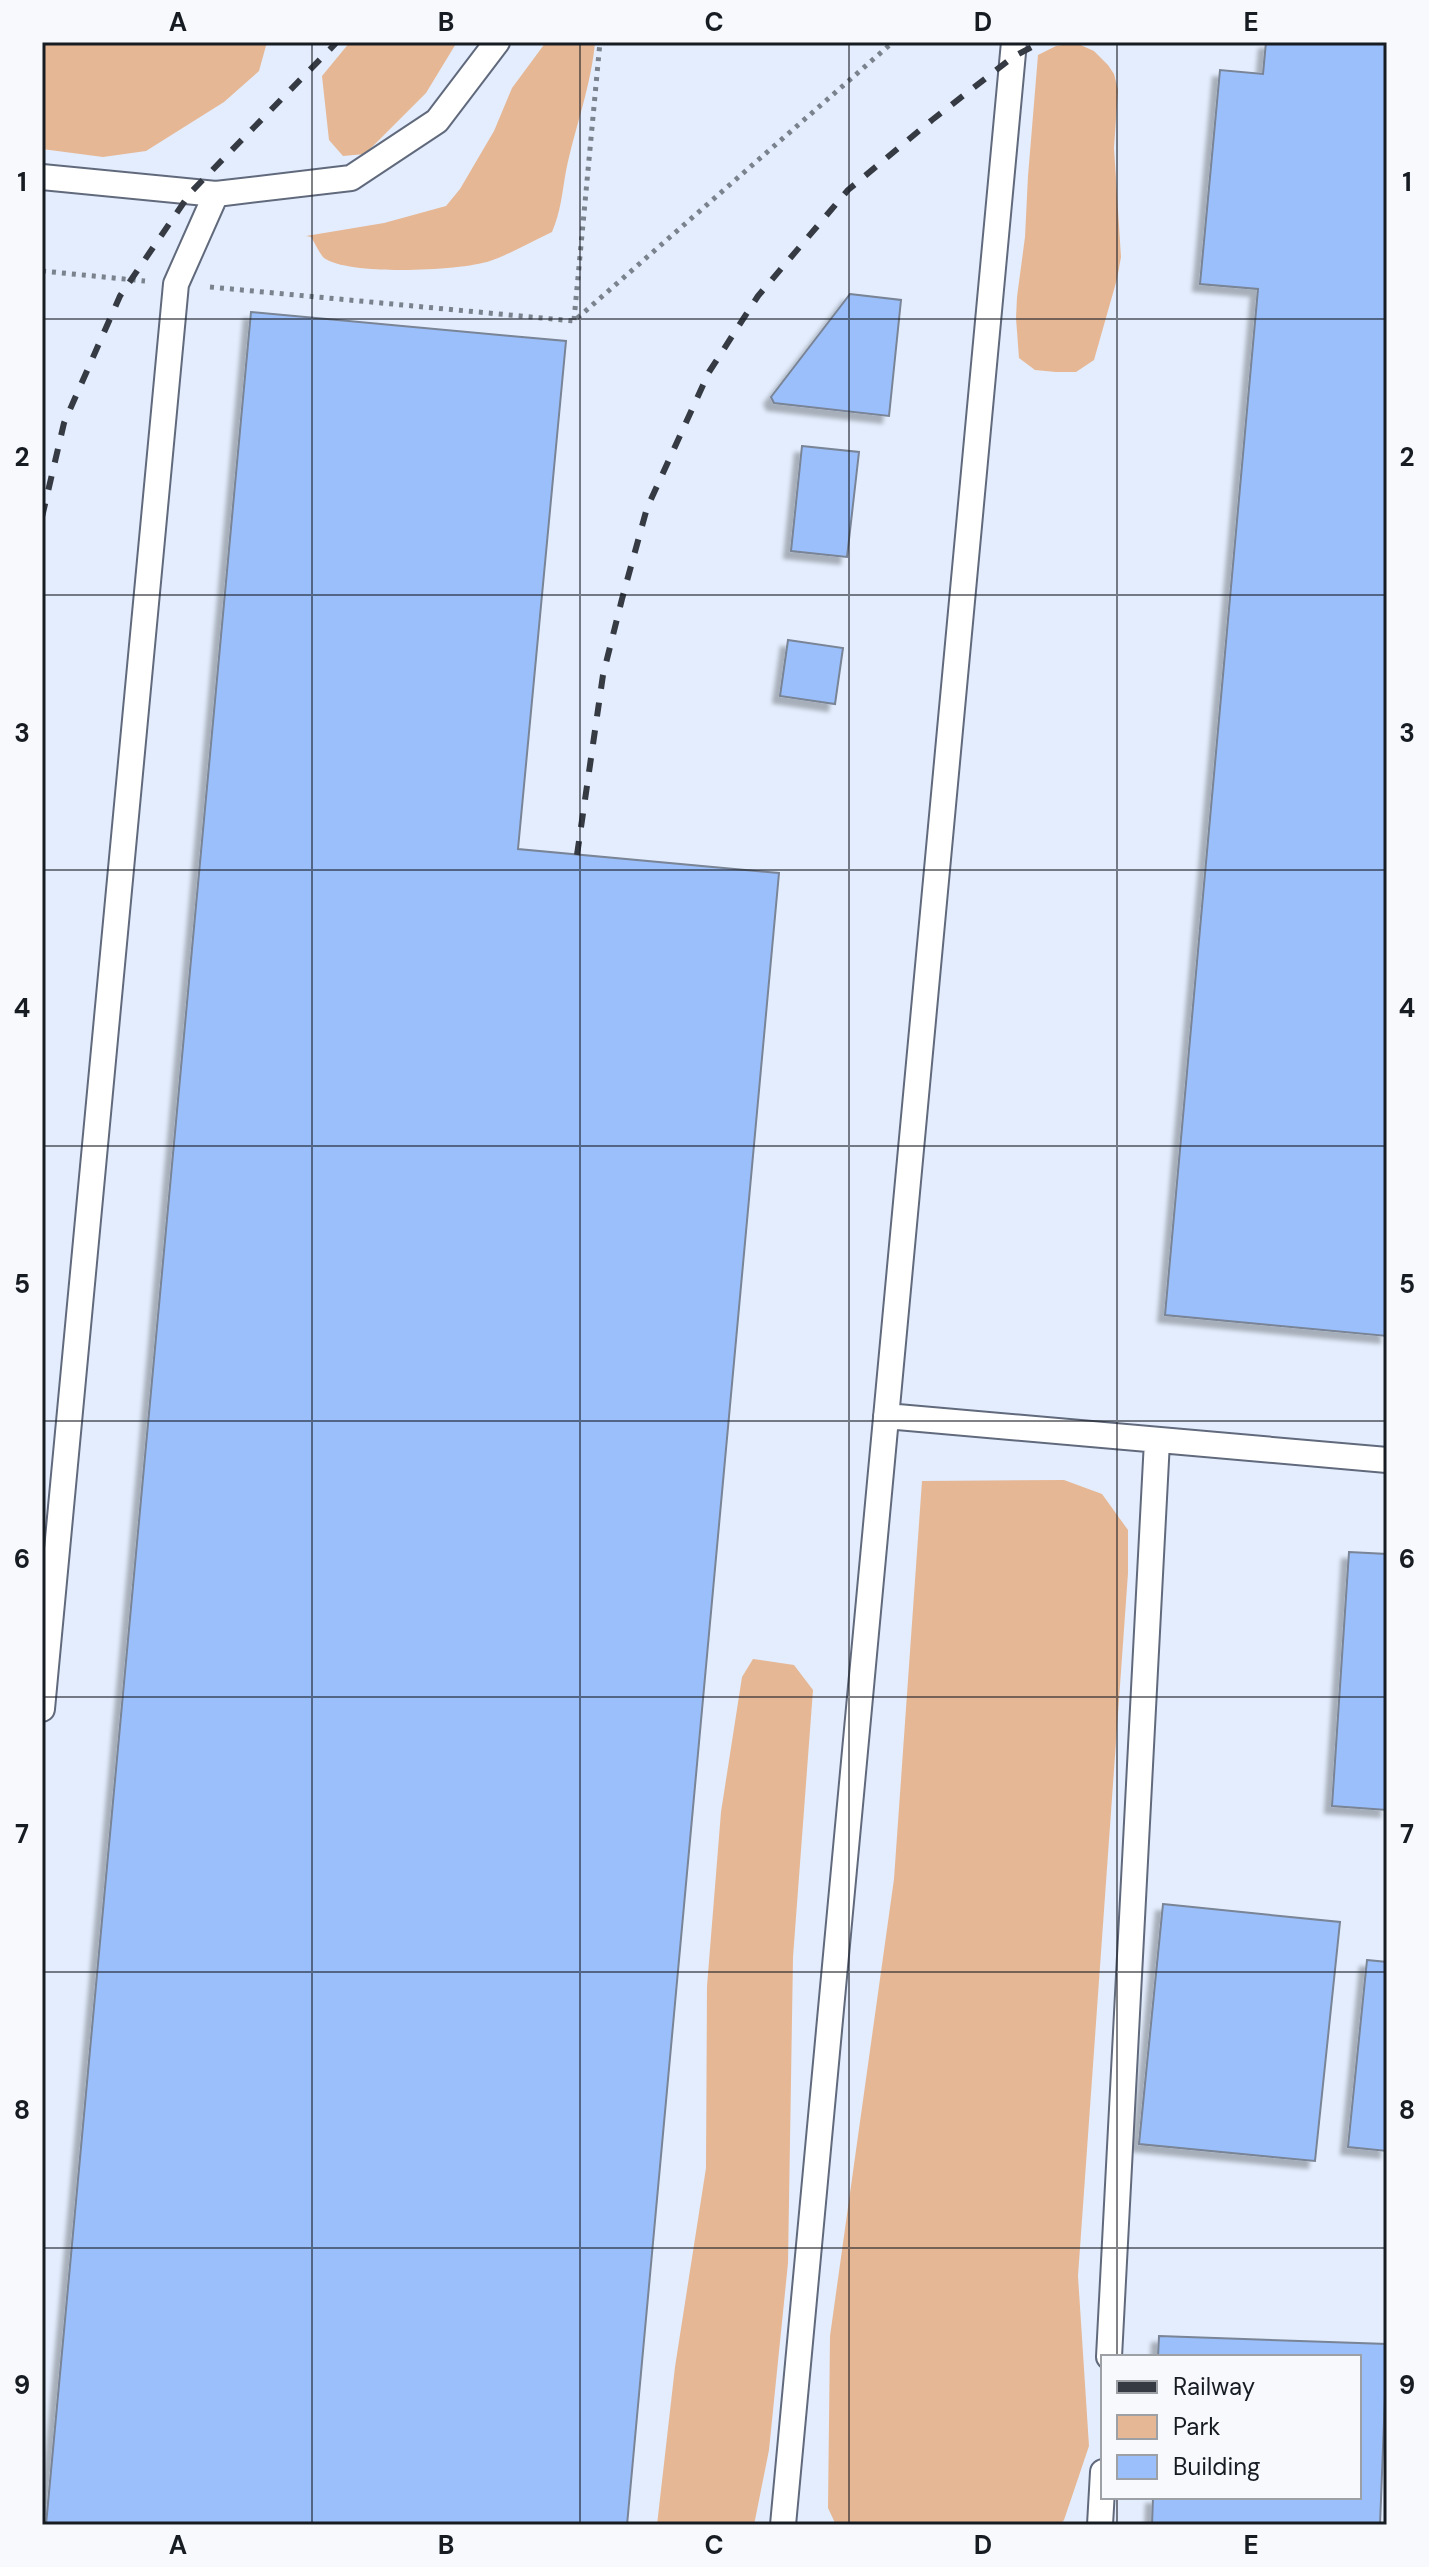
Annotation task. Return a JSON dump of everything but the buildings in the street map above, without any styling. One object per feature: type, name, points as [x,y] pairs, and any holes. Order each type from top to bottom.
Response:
[{"type":"lane","points":[[42,177],[216,194],[351,178],[437,121],[497,42]]},
{"type":"lane","points":[[783,2525],[1014,42]]},
{"type":"lane","points":[[42,1709],[176,284],[216,194]]},
{"type":"lane","points":[[886,1416],[1387,1460]]},
{"type":"lane","points":[[1109,2355],[1157,1441]]},
{"type":"lane","points":[[1100,2525],[1101,2499]]},
{"type":"path","points":[[574,321],[600,42]]},
{"type":"path","points":[[42,271],[574,321],[893,42]]},
{"type":"green space","points":[[42,42],[267,42],[259,71],[224,102],[146,151],[103,157],[42,149]]},
{"type":"green space","points":[[350,42],[457,42],[426,93],[365,154],[343,156],[329,140],[322,76]]},
{"type":"green space","points":[[546,42],[595,42],[552,232],[490,261],[455,267],[380,269],[337,264],[324,258],[311,237],[306,236],[384,223],[446,206],[460,189],[494,131],[512,88]]},
{"type":"green space","points":[[1076,43],[1094,51],[1108,65],[1118,90],[1114,148],[1121,257],[1094,360],[1076,372],[1056,372],[1035,370],[1019,358],[1017,297],[1025,237],[1038,55],[1056,46]]},
{"type":"green space","points":[[1064,1480],[1102,1494],[1128,1530],[1128,1573],[1078,2276],[1089,2446],[1060,2525],[836,2525],[828,2508],[830,2336],[894,1879],[922,1481]]},
{"type":"green space","points":[[753,1659],[794,1665],[813,1690],[793,1957],[788,2263],[769,2450],[754,2525],[657,2525],[675,2367],[706,2168],[707,1986],[721,1812],[742,1677]]},
{"type":"railway","points":[[42,517],[64,423],[120,296],[191,192],[337,42]]},
{"type":"railway","points":[[577,855],[603,675],[622,599],[647,508],[709,372],[758,296],[848,190],[1013,57],[1041,42]]}]
